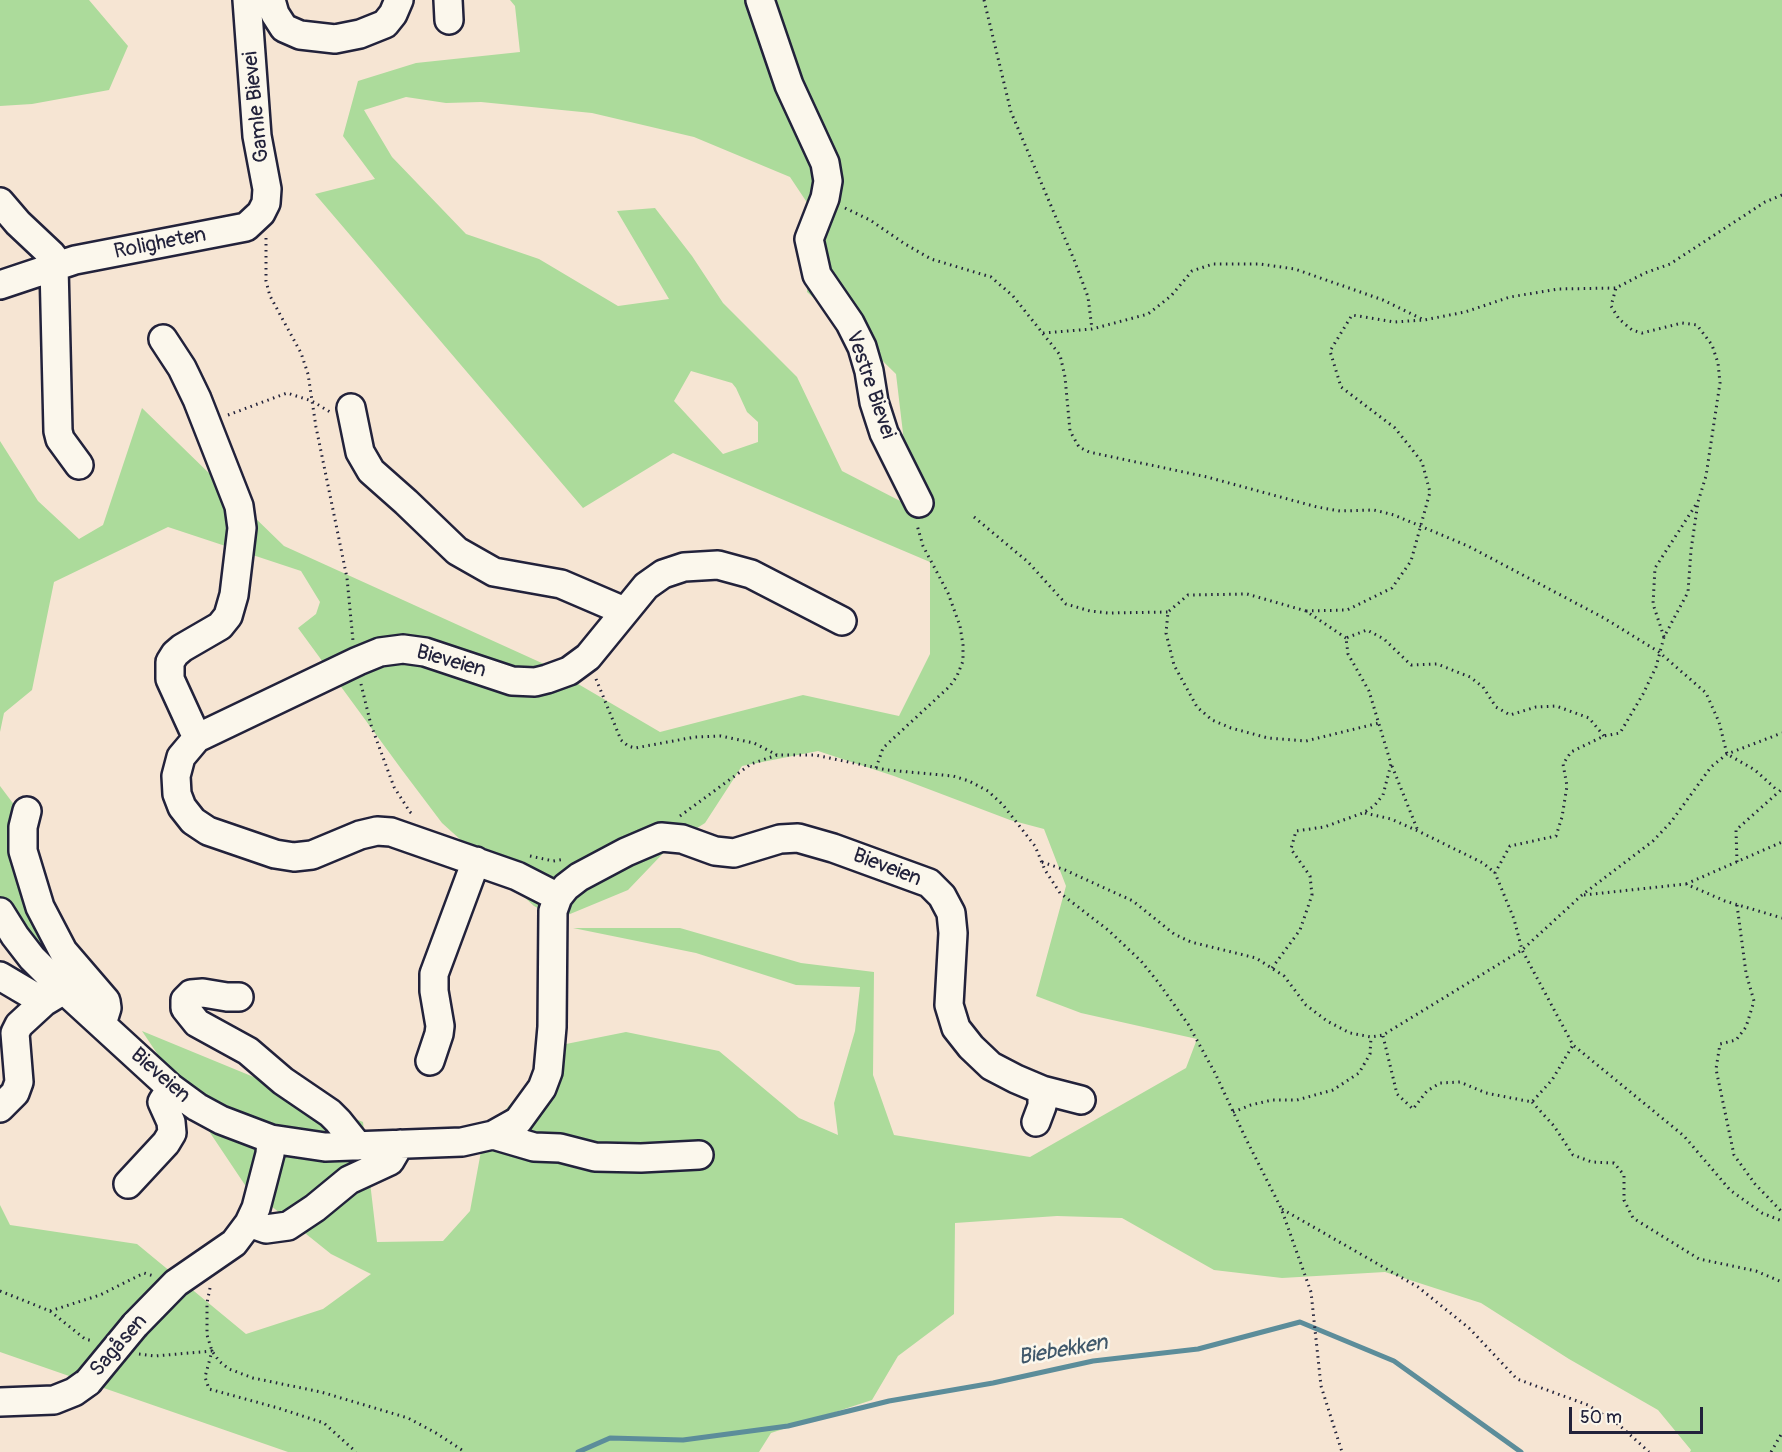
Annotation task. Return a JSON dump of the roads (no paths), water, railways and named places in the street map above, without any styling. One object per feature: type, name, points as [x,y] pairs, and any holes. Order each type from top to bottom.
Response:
[{"type":"street","name":"Gamle Bievei","points":[[247,0],[256,125],[267,189],[266,203],[261,213]]},
{"type":"street","name":"Gamle Bievei","points":[[271,0],[274,14],[284,28],[300,35],[336,39],[360,34],[385,24],[393,14],[399,0]]},
{"type":"street","name":"Vestre Bievei","points":[[760,0],[789,85],[825,163],[828,181],[825,198],[809,239],[817,276],[850,323],[862,347],[874,402],[884,433],[919,503]]},
{"type":"street","points":[[0,202],[52,255],[58,431],[60,439],[79,465]]},
{"type":"street","name":"Roligheten","points":[[0,285],[75,260],[246,227],[261,213]]},
{"type":"street","points":[[163,339],[182,368],[206,423],[239,506],[242,528],[234,596],[228,616],[220,626],[182,648],[170,662],[170,679],[196,738],[181,758],[176,776],[177,794],[182,807],[193,821],[208,831],[275,854],[294,857],[312,855],[360,835],[377,831],[391,832],[517,876],[558,897]]},
{"type":"street","points":[[353,418],[360,452],[371,471],[457,551],[494,572],[561,584],[624,612]]},
{"type":"street","name":"Bieveien","points":[[196,738],[380,652],[403,649],[424,652],[512,681],[535,682],[569,671],[588,657],[646,586],[663,574],[684,567],[718,566],[751,574],[842,621]]},
{"type":"street","points":[[27,811],[23,827],[23,851],[40,908],[63,951],[106,1001],[107,1008],[102,1024]]},
{"type":"street","name":"Bieveien","points":[[0,976],[54,996],[102,1024],[171,1088],[197,1107],[221,1120],[271,1139],[325,1147],[462,1142],[493,1135],[518,1121],[542,1088],[548,1072],[552,1027],[553,911],[558,897],[566,887],[579,877],[626,852],[661,837],[682,839],[715,850],[734,853],[780,839],[798,838],[833,848],[929,884],[942,896],[951,913],[953,933],[949,1005],[956,1028],[971,1047],[992,1066],[1042,1090],[1081,1100]]},
{"type":"street","points":[[430,1061],[440,1034],[434,974],[476,861]]},
{"type":"street","name":"Bieveien","points":[[0,912],[32,958],[54,996]]},
{"type":"street","points":[[239,996],[195,993],[187,996],[185,1008],[197,1023],[248,1051],[283,1081],[330,1113],[358,1146]]},
{"type":"street","points":[[0,1108],[15,1093],[20,1082],[15,1033],[19,1025],[54,996]]},
{"type":"street","points":[[128,1184],[166,1143],[172,1133],[171,1122],[162,1102],[171,1088]]},
{"type":"street","points":[[1036,1122],[1042,1106],[1042,1090]]},
{"type":"street","name":"Bieveien","points":[[493,1135],[534,1147],[560,1148],[596,1157],[699,1155]]},
{"type":"street","points":[[271,1139],[270,1154],[256,1208],[249,1223],[266,1228],[288,1226],[315,1208],[349,1180],[390,1161],[400,1144]]},
{"type":"street","name":"Sagåsen","points":[[0,1402],[54,1400],[74,1392],[88,1382],[135,1326],[176,1283],[234,1243],[249,1223]]},
{"type":"waterway","name":"Biebekken","points":[[578,1452],[610,1438],[683,1440],[788,1426],[889,1401],[993,1383],[1093,1361],[1198,1349],[1300,1322],[1394,1361],[1521,1452]]}]
